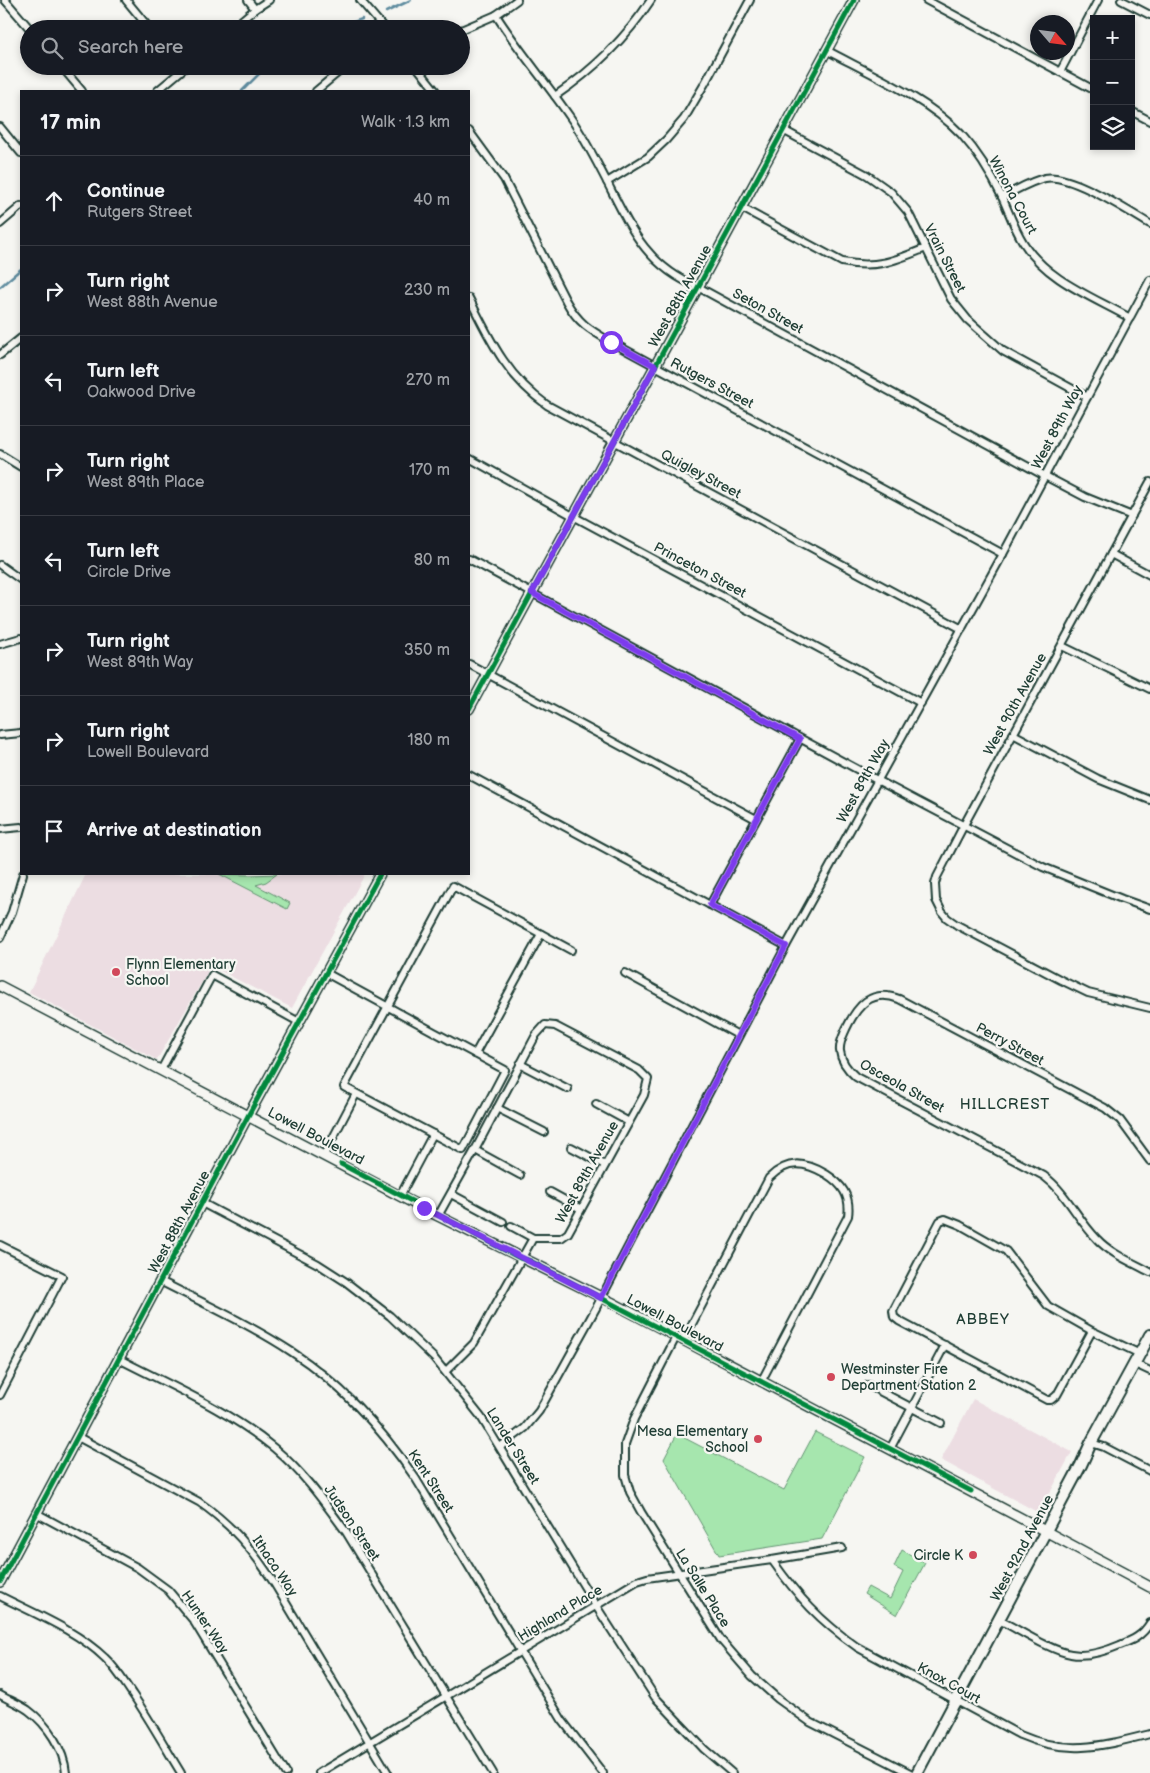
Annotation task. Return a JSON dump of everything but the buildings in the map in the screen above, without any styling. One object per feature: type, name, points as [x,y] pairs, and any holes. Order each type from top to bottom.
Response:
[{"type":"main road","name":"West 92nd Avenue","points":[[917,1773],[1081,1465],[1090,1443],[1150,1335]]},
{"type":"street","points":[[5,0],[22,20]]},
{"type":"street","points":[[126,0],[143,20]]},
{"type":"street","points":[[248,0],[255,9]]},
{"type":"street","points":[[242,20],[270,0]]},
{"type":"street","points":[[360,0],[377,20]]},
{"type":"street","points":[[470,26],[496,15],[517,0]]},
{"type":"street","points":[[555,96],[586,73],[608,52],[651,0]]},
{"type":"street","points":[[607,182],[648,156],[666,140],[684,119],[750,0]]},
{"type":"street","name":"West 88th Avenue","points":[[470,707],[854,0]]},
{"type":"street","points":[[926,0],[1090,88]]},
{"type":"street","points":[[1060,72],[1098,0]]},
{"type":"street","points":[[1121,0],[1150,15]]},
{"type":"street","name":"Seton Street","points":[[496,15],[585,141],[633,232],[652,257],[672,274],[1045,476],[1085,497],[1132,516]]},
{"type":"street","name":"Winona Court","points":[[826,50],[920,101],[954,126],[988,168],[1023,242],[1046,269],[1061,280],[1130,318]]},
{"type":"street","points":[[69,75],[81,90]]},
{"type":"street","points":[[158,90],[175,75]]},
{"type":"street","points":[[321,90],[337,75]]},
{"type":"street","points":[[423,75],[435,90]]},
{"type":"street","points":[[1135,113],[1150,121]]},
{"type":"street","points":[[0,127],[20,151]]},
{"type":"street","name":"Vrain Street","points":[[783,130],[867,175],[891,192],[908,212],[951,299],[960,312],[982,334],[1003,350],[1087,397]]},
{"type":"street","name":"Rutgers Street","points":[[470,132],[504,179],[576,318],[592,332],[1003,554]]},
{"type":"street","points":[[1002,197],[1044,178],[1058,177],[1073,181],[1150,224]]},
{"type":"street","points":[[0,224],[20,207]]},
{"type":"street","points":[[740,208],[842,262],[869,266],[891,262],[926,248]]},
{"type":"street","name":"West 89th Way","points":[[500,1447],[525,1428],[539,1411],[601,1298],[786,946],[1003,554],[1150,280]]},
{"type":"street","name":"Quigley Street","points":[[470,300],[492,344],[507,367],[522,384],[547,405],[962,629]]},
{"type":"street","points":[[0,355],[20,339]]},
{"type":"street","points":[[0,454],[19,463]]},
{"type":"street","name":"Princeton Street","points":[[470,459],[921,703]]},
{"type":"street","name":"West 90th Avenue","points":[[1150,482],[936,877],[934,891],[942,912],[957,925],[968,931],[1088,993],[1150,1008]]},
{"type":"street","points":[[1111,554],[1150,575]]},
{"type":"street","points":[[470,560],[800,739],[1043,867],[1122,900],[1150,909]]},
{"type":"street","points":[[0,565],[20,579]]},
{"type":"street","points":[[0,644],[20,638]]},
{"type":"street","points":[[1062,646],[1150,689]]},
{"type":"street","points":[[470,665],[756,819]]},
{"type":"street","points":[[0,736],[20,733]]},
{"type":"street","points":[[1013,734],[1098,779],[1150,800]]},
{"type":"street","points":[[710,905],[800,739]]},
{"type":"street","points":[[470,776],[786,946]]},
{"type":"street","points":[[0,829],[20,827]]},
{"type":"street","points":[[0,938],[12,912],[23,875]]},
{"type":"street","name":"West 88th Avenue","points":[[0,1582],[248,1116],[379,875]]},
{"type":"street","points":[[326,973],[387,1007],[505,1070],[463,1150],[344,1087],[387,1007],[453,886],[571,950]]},
{"type":"street","points":[[475,1054],[541,934]]},
{"type":"street","points":[[625,974],[738,1035]]},
{"type":"street","points":[[161,1070],[212,975],[299,1022]]},
{"type":"street","name":"Lowell Boulevard","points":[[0,986],[438,1216],[520,1258],[530,1261],[762,1382],[1150,1587]]},
{"type":"street","name":"Perry Street","points":[[848,1025],[854,1014],[870,999],[882,996],[899,999],[1105,1108],[1120,1120],[1150,1162]]},
{"type":"street","name":"West 89th Avenue","points":[[520,1064],[536,1035],[545,1025],[556,1026],[639,1070],[648,1079],[644,1095],[568,1233],[561,1238],[533,1238]]},
{"type":"street","name":"Osceola Street","points":[[848,1025],[841,1042],[840,1052],[843,1062],[851,1073],[881,1091],[1044,1176],[1062,1192],[1100,1242],[1115,1253],[1150,1272]]},
{"type":"street","points":[[438,1216],[520,1064],[568,1089]]},
{"type":"street","points":[[324,1155],[356,1094]]},
{"type":"street","points":[[596,1104],[629,1122]]},
{"type":"street","points":[[497,1108],[544,1132]]},
{"type":"street","points":[[400,1196],[434,1134]]},
{"type":"street","points":[[571,1147],[605,1165]]},
{"type":"street","points":[[475,1150],[520,1175]]},
{"type":"street","points":[[679,1339],[769,1178],[781,1168],[796,1164],[811,1166],[824,1172],[839,1183],[846,1192],[849,1204],[848,1216],[762,1382]]},
{"type":"street","points":[[550,1192],[581,1209]]},
{"type":"street","points":[[451,1194],[503,1222]]},
{"type":"street","name":"Lander Street","points":[[202,1203],[318,1264],[346,1282],[390,1316],[434,1358],[481,1417],[596,1606],[655,1697],[704,1749],[732,1773]]},
{"type":"street","points":[[1092,1331],[1057,1396],[1053,1400],[1047,1400],[900,1321],[893,1315],[893,1311],[940,1221],[942,1219],[949,1220],[1006,1251],[1048,1306],[1092,1331],[1137,1359],[1150,1371]]},
{"type":"street","points":[[446,1371],[474,1343],[517,1268],[520,1258],[533,1238],[511,1226]]},
{"type":"street","points":[[0,1245],[62,1276],[0,1395]]},
{"type":"street","name":"Kent Street","points":[[160,1281],[280,1344],[325,1376],[375,1423],[400,1454],[416,1479],[562,1720],[603,1773]]},
{"type":"street","name":"La Salle Place","points":[[679,1339],[634,1419],[625,1444],[625,1475],[630,1492],[679,1574],[729,1651],[752,1676],[778,1699],[810,1722],[910,1773]]},
{"type":"street","points":[[890,1449],[945,1345]]},
{"type":"street","name":"Judson Street","points":[[119,1359],[239,1423],[274,1448],[306,1479],[346,1532],[493,1773]]},
{"type":"street","points":[[868,1384],[941,1423]]},
{"type":"street","name":"Ithaca Way","points":[[78,1437],[199,1502],[216,1514],[238,1534],[256,1555],[274,1583],[388,1773]]},
{"type":"street","points":[[1090,1443],[1104,1447],[1150,1471]]},
{"type":"street","name":"Hunter Way","points":[[36,1514],[138,1568],[168,1590],[193,1620],[286,1773]]},
{"type":"street","name":"Highland Place","points":[[319,1773],[637,1581],[842,1548]]},
{"type":"street","name":"Knox Court","points":[[772,1560],[812,1612],[857,1647],[1004,1727],[1041,1744],[1067,1748],[1087,1748],[1150,1734]]},
{"type":"street","points":[[0,1596],[75,1635],[92,1646],[106,1659],[119,1674],[181,1773]]},
{"type":"street","points":[[999,1620],[1060,1652],[1081,1655],[1115,1647],[1134,1640],[1150,1624]]},
{"type":"street","points":[[0,1695],[26,1709],[49,1732],[61,1754],[66,1773]]},
{"type":"shaded area","points":[[86,875],[364,875],[292,1008],[211,966],[157,1060],[29,992]]},
{"type":"shaded area","points":[[973,1399],[1072,1452],[1039,1513],[941,1460]]},
{"type":"green space","points":[[221,875],[276,875],[266,882],[256,885],[290,903],[287,909]]},
{"type":"green space","points":[[815,1432],[865,1457],[822,1539],[719,1555],[664,1459],[677,1434],[784,1490]]},
{"type":"green space","points":[[902,1550],[925,1563],[897,1615],[864,1594],[868,1587],[890,1599],[903,1572],[894,1567]]},
{"type":"waterway","points":[[386,12],[411,0]]},
{"type":"waterway","points":[[243,90],[258,75]]},
{"type":"waterway","points":[[0,287],[20,270]]},
{"type":"cycle path","points":[[470,707],[854,0]]},
{"type":"cycle path","points":[[0,1582],[248,1116],[379,875]]},
{"type":"cycle path","points":[[341,1164],[971,1491]]},
{"type":"place","name":"Flynn Elementary School","points":[[116,972]]},
{"type":"place","name":"Westminster Fire Department Station 2","points":[[831,1377]]},
{"type":"place","name":"Mesa Elementary School","points":[[758,1439]]},
{"type":"place","name":"Circle K","points":[[973,1555]]},
{"type":"district","name":"HILLCREST","points":[[1005,1104]]},
{"type":"district","name":"ABBEY","points":[[983,1319]]},
{"type":"route","points":[[424,1208],[601,1298],[786,946],[710,905],[800,739],[532,593],[655,366],[611,342]]}]
